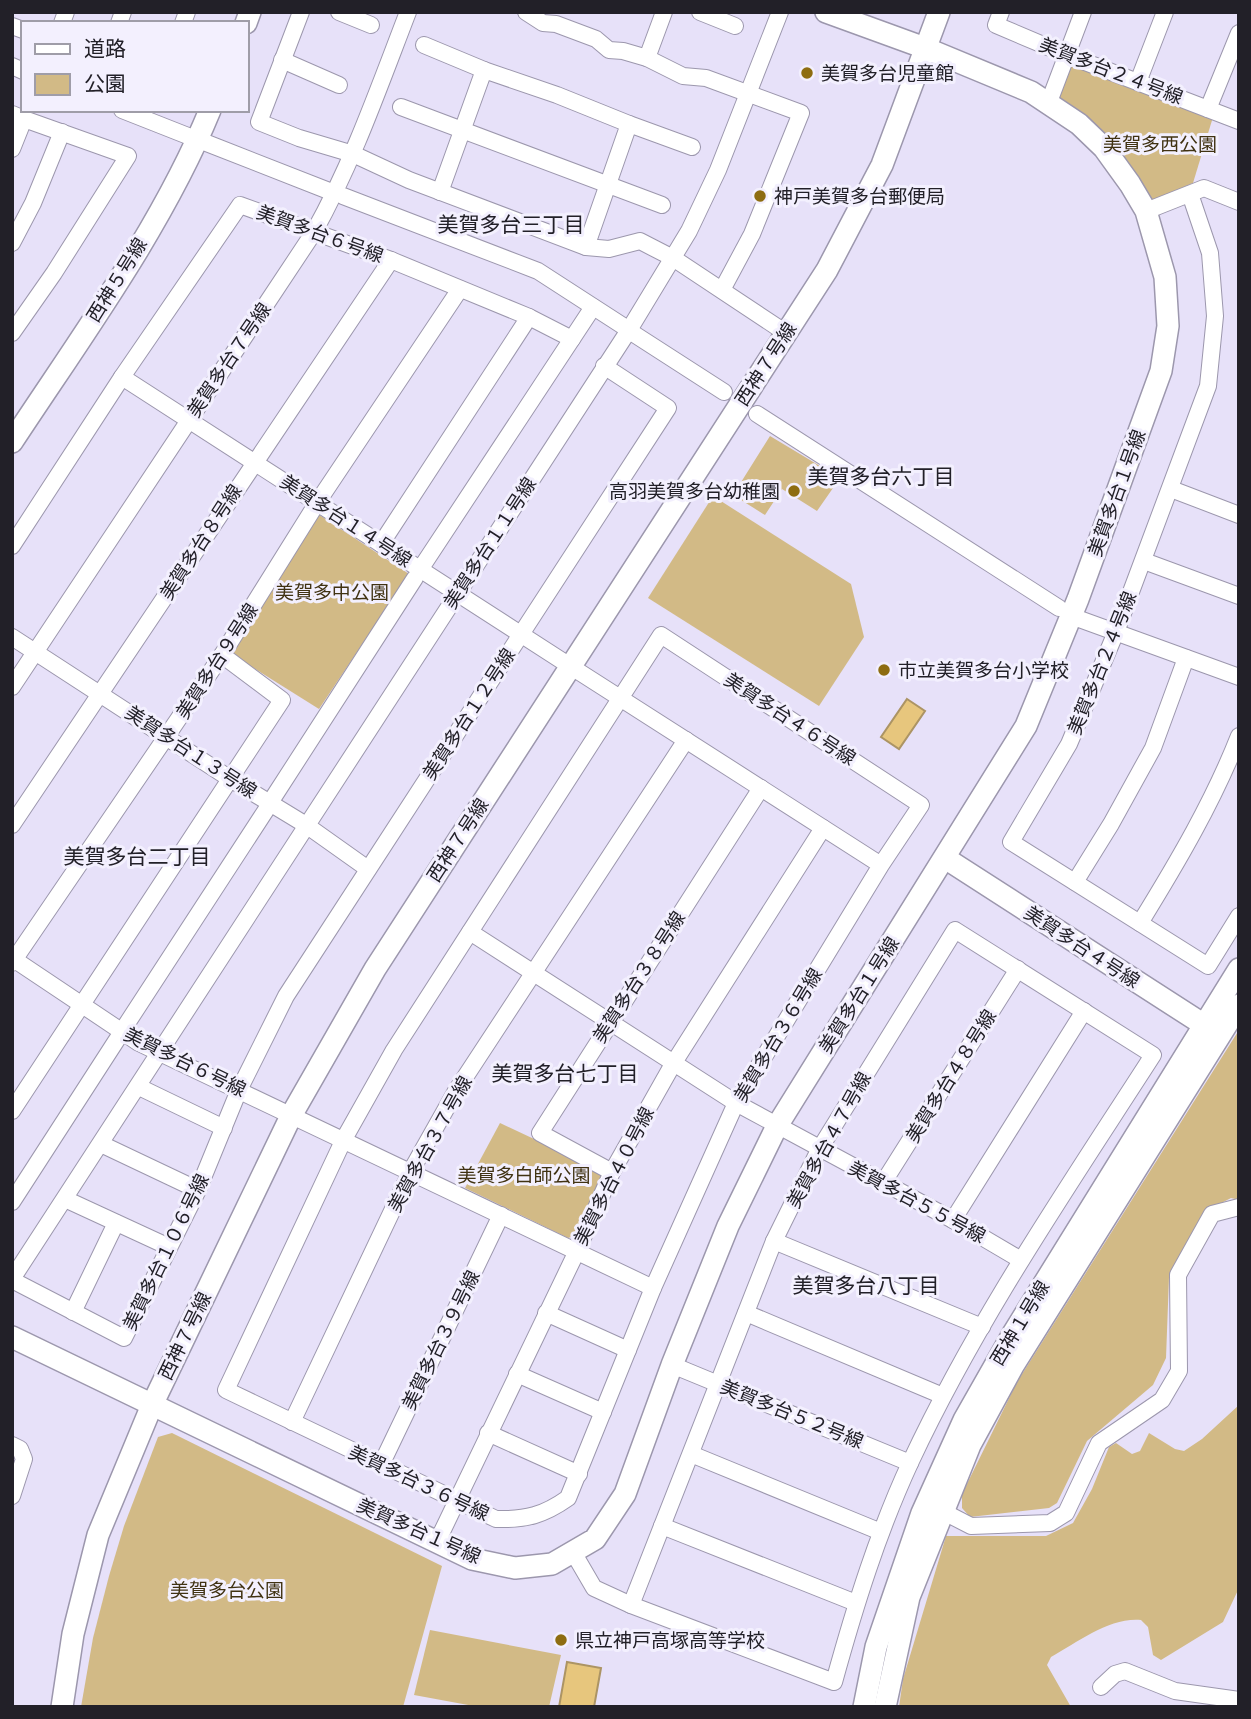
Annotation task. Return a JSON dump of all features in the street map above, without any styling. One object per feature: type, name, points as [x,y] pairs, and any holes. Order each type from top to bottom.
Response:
[{"type":"street","points":[[301,12],[259,122],[299,138],[353,154],[440,192],[586,247],[609,249],[640,241],[673,258],[786,333]]},
{"type":"street","points":[[339,12],[371,25]]},
{"type":"street","name":"美賀多台７号線","points":[[12,687],[314,232],[336,193],[353,154],[408,12]]},
{"type":"street","points":[[526,12],[543,23],[556,24],[596,39],[608,50],[647,58],[683,76],[706,78],[801,113],[752,234],[722,290]]},
{"type":"street","points":[[647,58],[664,12]]},
{"type":"street","points":[[700,12],[735,26]]},
{"type":"street","name":"美賀多台１１号線","points":[[161,1053],[690,231],[718,170],[780,12]]},
{"type":"street","name":"美賀多台１号線","points":[[12,1337],[472,1559],[515,1569],[552,1564],[594,1539],[625,1494],[729,1226],[776,1126],[1026,726],[1065,612],[1161,371],[1168,326],[1165,277],[1146,211],[1104,148],[1079,124],[1031,92],[925,48],[826,12]]},
{"type":"street","name":"西神７号線","points":[[62,1707],[73,1634],[98,1535],[152,1405],[292,1114],[376,970],[827,270],[881,165],[939,12]]},
{"type":"street","name":"美賀多台２４号線","points":[[1001,12],[996,25],[1239,121]]},
{"type":"street","points":[[1049,102],[1083,12]]},
{"type":"street","points":[[1138,82],[1165,12]]},
{"type":"street","points":[[1208,109],[1239,33]]},
{"type":"street","points":[[424,45],[692,148]]},
{"type":"street","points":[[282,60],[339,85]]},
{"type":"street","points":[[440,192],[484,70]]},
{"type":"street","points":[[401,107],[662,205]]},
{"type":"street","points":[[127,112],[188,136]]},
{"type":"street","name":"西神５号線","points":[[12,442],[128,266],[198,140],[209,112]]},
{"type":"street","points":[[12,149],[18,116],[128,156],[54,273],[12,333]]},
{"type":"street","points":[[586,247],[629,124]]},
{"type":"street","points":[[12,243],[33,203],[62,132]]},
{"type":"street","points":[[204,142],[538,271],[724,392]]},
{"type":"street","points":[[1146,211],[1204,188],[1239,202]]},
{"type":"street","name":"美賀多台２４号線","points":[[1190,194],[1210,253],[1216,316],[1208,386],[1144,561],[1069,744],[1011,842],[1208,966],[1239,916]]},
{"type":"street","name":"美賀多台６号線","points":[[12,546],[122,377],[240,205],[391,260],[529,317],[572,339]]},
{"type":"street","name":"美賀多台８号線","points":[[12,825],[391,260]]},
{"type":"street","name":"美賀多台９号線","points":[[13,960],[222,655],[317,503],[460,289]]},
{"type":"street","points":[[12,1202],[419,571],[593,307]]},
{"type":"street","points":[[381,544],[529,317]]},
{"type":"street","name":"美賀多台１２号線","points":[[239,1090],[286,996],[668,408],[604,366]]},
{"type":"street","name":"美賀多台１４号線","points":[[122,377],[570,666]]},
{"type":"street","points":[[757,414],[1065,612],[1239,677]]},
{"type":"street","points":[[1171,489],[1239,515]]},
{"type":"street","points":[[1144,561],[1239,596]]},
{"type":"street","name":"美賀多台４６号線","points":[[620,698],[661,635],[921,805],[881,865]]},
{"type":"street","name":"美賀多台１３号線","points":[[12,638],[306,825],[368,869]]},
{"type":"street","points":[[12,1111],[232,780],[282,700],[222,655]]},
{"type":"street","points":[[1076,882],[1153,748],[1186,658]]},
{"type":"street","points":[[570,666],[881,865]]},
{"type":"street","name":"美賀多台３６号線","points":[[620,698],[394,1050],[344,1139],[226,1390],[496,1519],[522,1520],[551,1509],[568,1497],[653,1287],[736,1103],[881,865]]},
{"type":"street","points":[[1140,923],[1182,854],[1223,775],[1239,736]]},
{"type":"street","name":"美賀多台３７号線","points":[[292,1422],[411,1171],[456,1091],[686,740]]},
{"type":"street","name":"美賀多台３８号線","points":[[612,1171],[540,1133],[761,788]]},
{"type":"street","name":"美賀多台４０号線","points":[[436,1542],[577,1251],[612,1171],[673,1064],[823,828]]},
{"type":"street","name":"美賀多台４号線","points":[[945,858],[1211,1030]]},
{"type":"street","name":"美賀多台４７号線","points":[[955,930],[1018,969],[1153,1055],[1021,1260],[943,1395],[881,1532],[856,1603],[834,1682],[631,1605],[774,1241],[819,1150],[955,930]]},
{"type":"street","name":"美賀多台５５号線","points":[[470,932],[736,1103],[953,1220],[1021,1260]]},
{"type":"street","name":"美賀多台６号線","points":[[13,960],[139,1043],[653,1287]]},
{"type":"street","name":"美賀多台４８号線","points":[[883,1184],[1018,969]]},
{"type":"street","name":"西神１号線","points":[[885,1707],[909,1597],[970,1445],[1013,1366],[1211,1030],[1239,969]]},
{"type":"street","name":"西神１号線","points":[[864,1707],[876,1647],[922,1513],[964,1420],[1014,1332],[1211,1030],[1239,1005]]},
{"type":"street","points":[[953,1220],[1084,1012]]},
{"type":"street","name":"美賀多台１０６号線","points":[[161,1053],[12,1280],[124,1338],[198,1190],[239,1090]]},
{"type":"street","points":[[139,1087],[224,1128]]},
{"type":"street","points":[[101,1144],[198,1190]]},
{"type":"street","points":[[65,1199],[169,1247]]},
{"type":"street","points":[[942,1511],[971,1526],[1050,1523],[1066,1513],[1099,1443],[1162,1400],[1173,1381],[1178,1371],[1178,1275],[1212,1214],[1239,1207]]},
{"type":"street","name":"美賀多台３９号線","points":[[381,1465],[501,1215]]},
{"type":"street","points":[[73,1312],[116,1223]]},
{"type":"street","points":[[774,1241],[982,1327]]},
{"type":"street","points":[[546,1313],[628,1350]]},
{"type":"street","points":[[746,1313],[943,1395]]},
{"type":"street","name":"美賀多台５２号線","points":[[673,1365],[910,1463]]},
{"type":"street","points":[[517,1374],[603,1412]]},
{"type":"street","points":[[488,1433],[579,1474]]},
{"type":"street","points":[[12,1445],[20,1449],[24,1459],[12,1496]]},
{"type":"street","points":[[691,1454],[881,1532]]},
{"type":"street","points":[[662,1526],[856,1603]]},
{"type":"street","points":[[573,1552],[594,1588],[631,1605]]},
{"type":"street","points":[[1101,1687],[1115,1674],[1125,1671],[1175,1691],[1239,1700]]},
{"type":"green space","name":"美賀多西公園","points":[[1075,64],[1213,117],[1193,183],[1151,201],[1056,99],[1069,66]]},
{"type":"green space","points":[[770,436],[840,478],[817,511],[782,489],[765,515],[733,495]]},
{"type":"green space","points":[[713,496],[851,584],[864,637],[819,706],[648,598]]},
{"type":"green space","name":"美賀多中公園","points":[[318,514],[409,574],[319,709],[228,652]]},
{"type":"green space","points":[[1239,1030],[1239,1200],[1231,1198],[1204,1212],[1169,1277],[1166,1358],[1153,1385],[1087,1441],[1057,1503],[1049,1508],[970,1517],[962,1508],[962,1494],[1017,1382]]},
{"type":"green space","name":"美賀多白師公園","points":[[500,1123],[598,1169],[602,1178],[574,1236],[568,1238],[465,1188]]},
{"type":"green space","points":[[1239,1405],[1239,1588],[1223,1622],[1161,1660],[1153,1655],[1148,1627],[1141,1620],[1118,1622],[1083,1638],[1051,1657],[1047,1665],[1071,1707],[899,1707],[903,1679],[946,1536],[1046,1536],[1073,1523],[1092,1489],[1109,1447],[1116,1443],[1132,1454],[1140,1451],[1149,1433],[1175,1449],[1184,1451],[1202,1439]]},
{"type":"green space","name":"美賀多台公園","points":[[172,1433],[442,1566],[403,1707],[81,1707],[93,1638],[124,1526],[158,1437]]},
{"type":"green space","points":[[430,1630],[561,1655],[549,1707],[479,1707],[414,1695]]},
{"type":"shaded area","points":[[907,699],[925,711],[899,749],[881,737]]},
{"type":"shaded area","points":[[567,1662],[601,1668],[594,1707],[559,1707]]},
{"type":"place","name":"美賀多台児童館","points":[[807,73]]},
{"type":"place","name":"神戸美賀多台郵便局","points":[[760,196]]},
{"type":"place","name":"高羽美賀多台幼稚園","points":[[794,491]]},
{"type":"place","name":"市立美賀多台小学校","points":[[884,670]]},
{"type":"place","name":"県立神戸高塚高等学校","points":[[561,1640]]},
{"type":"district","name":"美賀多台三丁目","points":[[511,225]]},
{"type":"district","name":"美賀多台六丁目","points":[[881,477]]},
{"type":"district","name":"美賀多台二丁目","points":[[137,857]]},
{"type":"district","name":"美賀多台七丁目","points":[[565,1074]]},
{"type":"district","name":"美賀多台八丁目","points":[[866,1286]]}]
